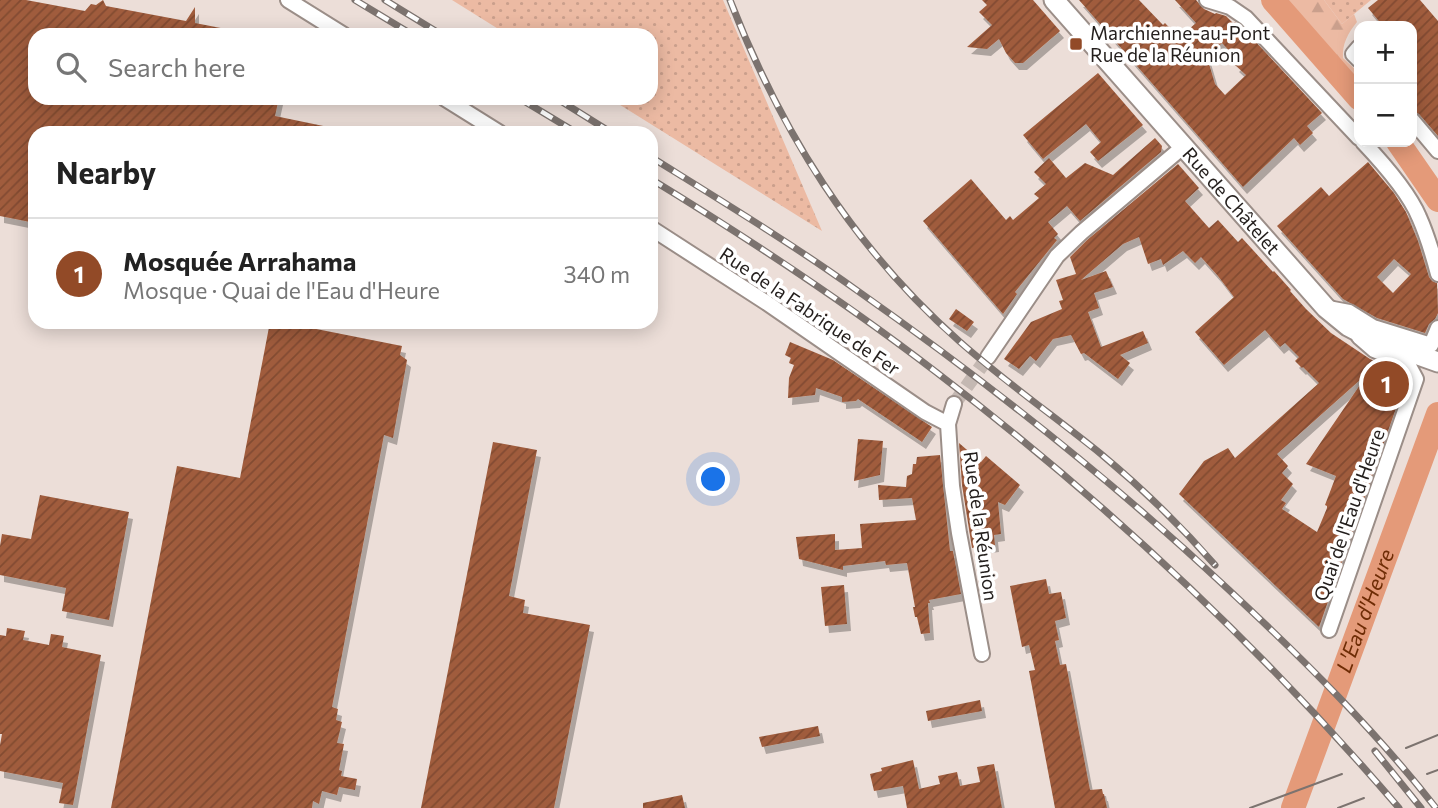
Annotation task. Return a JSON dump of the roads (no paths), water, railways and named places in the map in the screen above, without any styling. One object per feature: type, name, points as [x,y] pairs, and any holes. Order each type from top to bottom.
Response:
[{"type":"main road","name":"Rue de Châtelet","points":[[1054,0],[1326,308],[1348,327],[1384,344],[1434,356]]},
{"type":"street","points":[[288,0],[333,28]]},
{"type":"street","points":[[1207,0],[1230,8],[1246,18],[1354,133]]},
{"type":"street","points":[[455,105],[489,126]]},
{"type":"street","points":[[1417,127],[1438,151]]},
{"type":"street","points":[[988,357],[1057,256],[1184,146]]},
{"type":"street","points":[[1368,147],[1382,161],[1418,214],[1438,274]]},
{"type":"street","name":"Rue de la Fabrique de Fer","points":[[658,233],[767,303],[925,412],[948,424]]},
{"type":"street","points":[[1326,308],[1349,312],[1373,327],[1434,356],[1438,328]]},
{"type":"street","name":"Quai de l'Eau d'Heure","points":[[1329,630],[1416,379],[1408,364],[1374,351],[1348,327]]},
{"type":"street","name":"Rue de la Réunion","points":[[954,404],[948,424],[952,486],[982,654]]},
{"type":"waterway","name":"L'Eau d'Heure","points":[[1273,0],[1354,92]]},
{"type":"waterway","name":"L'Eau d'Heure","points":[[1401,147],[1438,200]]},
{"type":"waterway","name":"L'Eau d'Heure","points":[[1293,808],[1438,414]]},
{"type":"tunnel","points":[[954,404],[988,357]]},
{"type":"tram line","points":[[1406,748],[1438,735]]},
{"type":"tram line","points":[[1427,774],[1438,770]]},
{"type":"tram line","points":[[1250,808],[1342,774]]},
{"type":"tram line","points":[[1338,808],[1364,798]]},
{"type":"railway","points":[[355,0],[401,28]]},
{"type":"railway","points":[[385,0],[431,28]]},
{"type":"railway","points":[[730,0],[772,96],[797,141],[853,227],[886,267],[959,341],[1131,480],[1215,565]]},
{"type":"railway","points":[[531,105],[565,126]]},
{"type":"railway","points":[[567,105],[601,126]]},
{"type":"railway","points":[[658,161],[855,289],[1000,396],[1140,509],[1311,668],[1363,722],[1436,808]]},
{"type":"railway","points":[[658,183],[760,248],[867,321],[999,421],[1060,472],[1120,524],[1236,633],[1292,690],[1399,808]]},
{"type":"railway","points":[[1375,751],[1421,808]]},
{"type":"place","name":"Marchienne-au-Pont Rue de la Réunion","points":[[1076,44]]},
{"type":"place","name":"Mosquée Arrahama","points":[[1386,384]]}]
